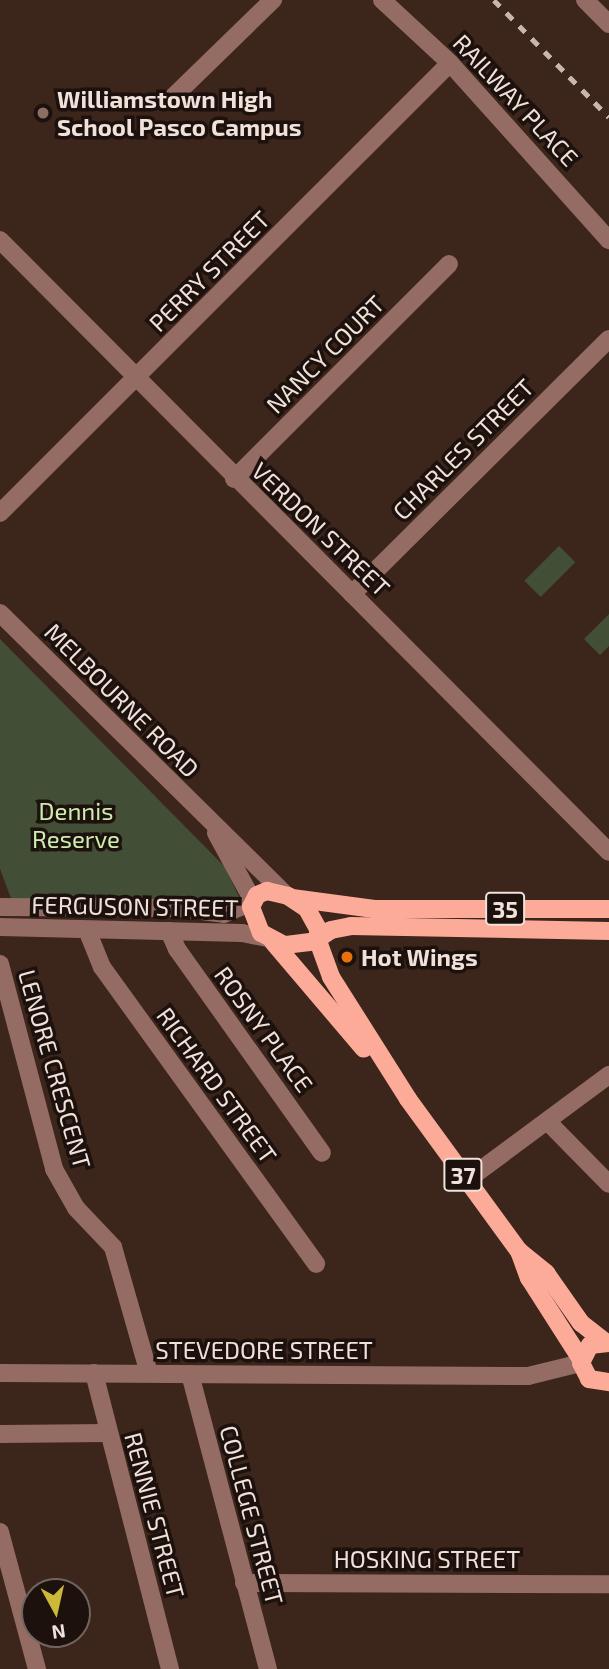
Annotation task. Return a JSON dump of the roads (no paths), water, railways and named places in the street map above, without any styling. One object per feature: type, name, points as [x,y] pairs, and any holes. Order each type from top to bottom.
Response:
[{"type":"main road","name":"35","points":[[253,902],[265,891],[374,909],[609,909]]},
{"type":"main road","points":[[288,896],[313,918],[318,939]]},
{"type":"main road","points":[[253,902],[255,926],[271,940]]},
{"type":"main road","name":"35","points":[[271,940],[295,945],[318,939],[331,930],[351,926],[609,932]]},
{"type":"main road","name":"37","points":[[318,939],[331,977],[408,1099],[519,1251],[529,1278],[582,1362],[602,1384]]},
{"type":"main road","name":"37","points":[[271,940],[408,1099]]},
{"type":"main road","name":"37","points":[[519,1251],[546,1272],[582,1323],[608,1342]]},
{"type":"main road","name":"37","points":[[582,1362],[590,1345],[608,1342]]},
{"type":"street","points":[[170,100],[273,0]]},
{"type":"street","name":"RAILWAY PLACE","points":[[382,0],[450,62],[609,240]]},
{"type":"street","points":[[585,0],[609,24]]},
{"type":"street","name":"PERRY STREET","points":[[0,513],[450,62]]},
{"type":"street","name":"VERDON STREET","points":[[0,240],[234,479],[609,852]]},
{"type":"street","name":"NANCY COURT","points":[[234,479],[449,264]]},
{"type":"street","name":"CHARLES STREET","points":[[352,594],[609,339]]},
{"type":"street","name":"MELBOURNE ROAD","points":[[0,613],[209,822],[288,896]]},
{"type":"street","name":"MELBOURNE ROAD","points":[[209,822],[253,902]]},
{"type":"street","name":"FERGUSON STREET","points":[[0,906],[178,908],[224,914],[253,902]]},
{"type":"street","name":"FERGUSON STREET","points":[[0,927],[242,933],[271,940]]},
{"type":"street","name":"RICHARD STREET","points":[[87,930],[102,967],[316,1264]]},
{"type":"street","name":"ROSNY PLACE","points":[[169,931],[177,949],[322,1153]]},
{"type":"street","name":"LENORE CRESCENT","points":[[0,964],[54,1169],[76,1208],[113,1247],[149,1373]]},
{"type":"street","points":[[467,1180],[609,1075]]},
{"type":"street","points":[[547,1121],[609,1184]]},
{"type":"street","name":"STEVEDORE STREET","points":[[528,1376],[582,1362]]},
{"type":"street","name":"STEVEDORE STREET","points":[[0,1373],[528,1376],[602,1384]]},
{"type":"street","name":"RENNIE STREET","points":[[94,1373],[170,1669]]},
{"type":"street","name":"COLLEGE STREET","points":[[190,1374],[268,1669]]},
{"type":"street","points":[[0,1434],[108,1433]]},
{"type":"street","points":[[0,1532],[37,1669]]},
{"type":"street","name":"HOSKING STREET","points":[[244,1583],[609,1584]]},
{"type":"railway","points":[[494,0],[609,117]]},
{"type":"place","name":"Williamstown High School Pasco Campus","points":[[43,113]]},
{"type":"place","name":"Hot Wings","points":[[347,957]]},
{"type":"park label","name":"Dennis Reserve","points":[[76,825]]}]
